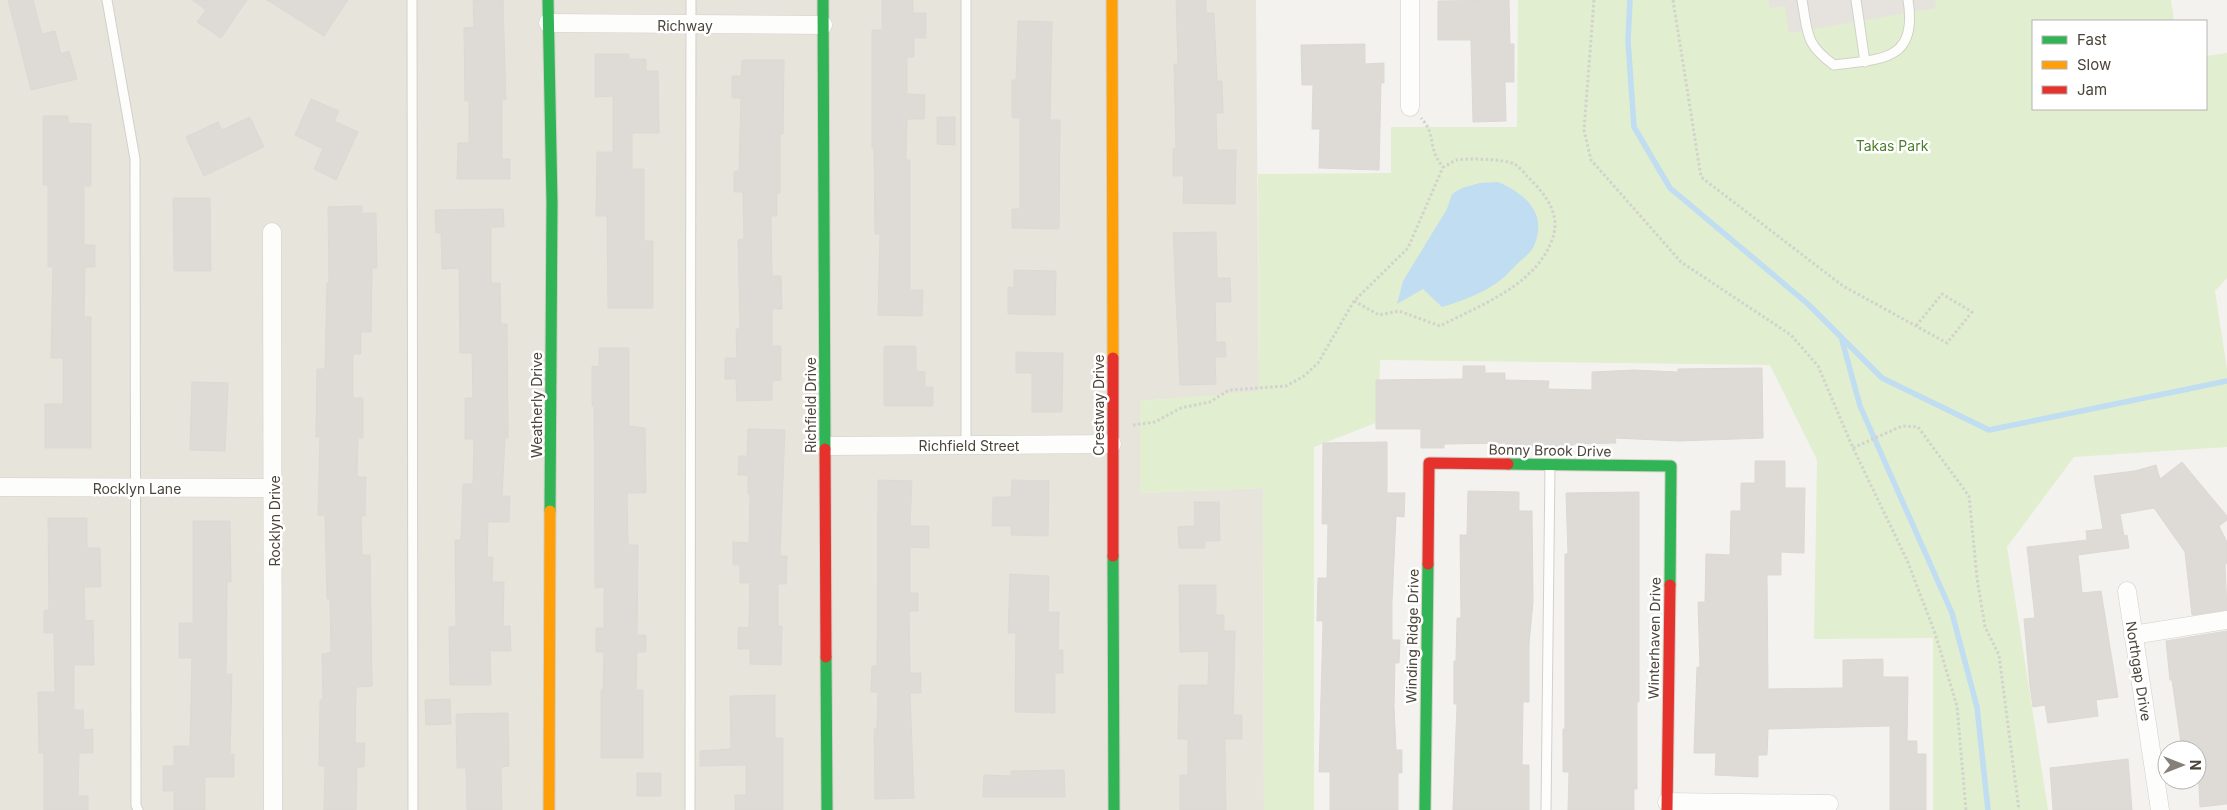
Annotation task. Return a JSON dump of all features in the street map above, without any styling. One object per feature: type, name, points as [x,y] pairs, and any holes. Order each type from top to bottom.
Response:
[{"type":"street","name":"Weatherly Drive","points":[[548,0],[552,202],[549,810]]},
{"type":"street","name":"Richfield Drive","points":[[823,0],[827,810]]},
{"type":"street","name":"Crestway Drive","points":[[1112,0],[1114,810]]},
{"type":"street","points":[[1410,0],[1410,107]]},
{"type":"street","name":"Richway","points":[[548,23],[823,25]]},
{"type":"street","name":"Rocklyn Drive","points":[[272,232],[274,810]]},
{"type":"street","name":"Richfield Street","points":[[826,446],[1112,444]]},
{"type":"street","name":"Bonny Brook Drive","points":[[1429,463],[1671,466]]},
{"type":"street","name":"Winding Ridge Drive","points":[[1425,810],[1429,463]]},
{"type":"street","name":"Winterhaven Drive","points":[[1667,806],[1671,466]]},
{"type":"street","name":"Rocklyn Lane","points":[[0,487],[274,488]]},
{"type":"street","name":"Northgap Drive","points":[[2127,591],[2160,810]]},
{"type":"street","points":[[2134,635],[2227,620]]},
{"type":"street","points":[[1667,806],[1829,804]]},
{"type":"lane","points":[[107,0],[135,159],[136,805],[138,810]]},
{"type":"lane","points":[[412,0],[413,810]]},
{"type":"lane","points":[[690,810],[691,0]]},
{"type":"lane","points":[[966,0],[966,445]]},
{"type":"lane","points":[[1802,0],[1809,38],[1817,53],[1834,65],[1865,62],[1891,56],[1906,41],[1911,18],[1908,0]]},
{"type":"lane","points":[[1856,0],[1865,62]]},
{"type":"lane","points":[[1546,810],[1550,465]]},
{"type":"path","points":[[1594,0],[1584,130],[1591,160],[1681,262],[1792,335],[1818,366],[1853,448],[1907,560],[1935,633],[1957,706],[1966,810]]},
{"type":"path","points":[[1672,0],[1701,178],[1843,286],[1947,344],[1972,312],[1942,294],[1916,326]]},
{"type":"path","points":[[1430,127],[1434,155],[1443,167]]},
{"type":"path","points":[[1112,426],[1155,422],[1181,408],[1210,402],[1229,390],[1286,386],[1304,376],[1318,363],[1354,301],[1408,248],[1443,167],[1457,160],[1514,163],[1543,191],[1553,211],[1555,224],[1552,240],[1534,270],[1507,291],[1440,326],[1399,310],[1379,315],[1354,301]]},
{"type":"path","points":[[1853,448],[1902,426],[1918,427],[1968,496],[1977,578],[1985,627],[1999,655],[2019,810]]},
{"type":"shaded area","points":[[0,0],[1256,0],[1259,392],[1141,401],[1140,493],[1263,488],[1264,810],[0,810]]},
{"type":"shaded area","points":[[1768,0],[1935,0],[1936,8],[1789,33],[1785,6],[1770,8]]},
{"type":"green space","name":"Takas Park","points":[[1518,0],[2171,0],[2174,20],[2032,20],[2032,110],[2207,110],[2207,56],[2227,53],[2227,278],[2215,291],[2227,369],[2227,447],[2074,457],[2007,547],[2048,810],[1933,810],[1933,638],[1814,639],[1817,460],[1770,365],[1380,360],[1378,422],[1314,447],[1314,810],[1264,810],[1263,488],[1140,493],[1140,401],[1259,391],[1258,174],[1391,173],[1391,127],[1517,127]]},
{"type":"water","points":[[1498,182],[1517,193],[1532,206],[1538,224],[1538,235],[1530,252],[1498,282],[1464,300],[1442,307],[1423,289],[1397,304],[1403,281],[1447,209],[1452,194],[1462,188],[1480,183]]},
{"type":"building","points":[[8,0],[33,0],[42,34],[55,31],[61,54],[69,51],[77,79],[31,90]]},
{"type":"building","points":[[192,0],[247,0],[221,38],[197,22],[206,10]]},
{"type":"building","points":[[267,0],[348,0],[324,36]]},
{"type":"building","points":[[473,0],[503,0],[506,100],[502,100],[502,159],[510,159],[510,179],[457,179],[458,143],[469,143],[469,101],[465,101],[464,28],[474,27]]},
{"type":"building","points":[[882,0],[913,0],[913,13],[926,13],[926,38],[914,38],[914,57],[907,57],[907,94],[925,95],[924,119],[907,119],[906,160],[910,160],[910,290],[923,290],[922,316],[878,315],[880,234],[875,234],[874,148],[872,148],[872,30],[882,30]]},
{"type":"building","points":[[1176,0],[1206,0],[1206,13],[1214,13],[1217,81],[1222,81],[1223,113],[1216,113],[1217,150],[1236,150],[1235,204],[1183,203],[1184,176],[1173,176],[1173,149],[1176,149],[1174,64],[1178,64]]},
{"type":"building","points":[[1509,0],[1510,44],[1514,44],[1514,82],[1505,82],[1506,121],[1473,122],[1471,40],[1438,40],[1438,1]]},
{"type":"building","points":[[1018,21],[1052,22],[1050,120],[1060,120],[1059,229],[1012,228],[1012,209],[1020,209],[1020,118],[1012,118],[1012,80],[1016,80]]},
{"type":"building","points":[[1365,44],[1365,64],[1384,63],[1384,83],[1381,83],[1379,170],[1319,168],[1320,129],[1312,129],[1313,85],[1302,85],[1301,45]]},
{"type":"building","points":[[595,54],[629,54],[629,59],[646,59],[646,71],[658,71],[659,133],[632,133],[632,169],[644,169],[644,241],[653,241],[653,308],[608,308],[607,216],[596,216],[597,152],[613,152],[613,96],[595,97]]},
{"type":"building","points":[[742,60],[784,60],[783,134],[780,134],[780,193],[777,193],[777,216],[771,216],[772,276],[781,276],[782,309],[772,309],[772,346],[781,346],[781,380],[772,381],[772,400],[737,401],[736,379],[725,379],[725,358],[737,358],[736,329],[740,329],[738,240],[744,239],[743,192],[734,192],[734,172],[739,171],[741,98],[732,98],[732,76],[741,76]]},
{"type":"building","points":[[311,99],[339,111],[334,121],[358,132],[336,180],[314,169],[323,149],[295,135]]},
{"type":"building","points":[[43,116],[68,116],[68,123],[91,124],[91,186],[84,186],[84,245],[95,245],[95,267],[85,267],[84,317],[91,317],[91,448],[45,448],[45,404],[63,404],[63,358],[51,358],[53,267],[48,267],[48,185],[43,185]]},
{"type":"building","points":[[250,117],[264,147],[204,176],[186,137],[218,122],[222,130]]},
{"type":"building","points":[[937,117],[955,117],[955,145],[937,144]]},
{"type":"building","points":[[173,198],[210,198],[211,271],[174,271]]},
{"type":"building","points":[[362,206],[362,213],[376,213],[377,268],[372,268],[371,332],[361,332],[361,354],[353,354],[353,398],[363,398],[363,438],[358,438],[357,477],[366,477],[365,516],[361,516],[362,555],[370,555],[372,686],[356,687],[355,743],[365,743],[364,767],[357,767],[356,810],[324,810],[325,766],[319,766],[320,700],[323,700],[322,654],[331,653],[330,598],[327,599],[325,515],[318,515],[320,437],[316,437],[317,369],[325,369],[327,283],[329,283],[328,207]]},
{"type":"building","points":[[503,209],[504,227],[491,227],[491,283],[500,283],[501,324],[507,324],[508,438],[505,438],[502,496],[510,496],[509,522],[488,522],[487,557],[493,557],[492,582],[504,582],[503,626],[510,626],[511,651],[490,651],[491,685],[450,685],[449,627],[456,626],[455,540],[461,540],[463,484],[473,484],[474,439],[465,439],[465,398],[473,398],[472,353],[460,353],[459,268],[442,269],[441,233],[436,233],[435,210]]},
{"type":"building","points":[[1216,232],[1217,278],[1230,278],[1231,302],[1215,302],[1216,342],[1225,342],[1226,357],[1215,357],[1216,384],[1180,385],[1173,233]]},
{"type":"building","points":[[1014,270],[1056,271],[1055,315],[1008,314],[1008,287],[1014,288]]},
{"type":"building","points":[[884,346],[916,346],[916,371],[925,372],[925,387],[933,387],[933,406],[884,406]]},
{"type":"building","points":[[599,348],[629,348],[629,426],[645,428],[646,493],[627,493],[628,545],[638,545],[637,635],[646,635],[646,652],[637,652],[636,690],[643,690],[643,758],[601,758],[601,690],[603,690],[604,652],[596,652],[596,628],[604,628],[604,587],[595,588],[594,406],[592,406],[592,366],[599,367]]},
{"type":"building","points":[[1016,352],[1063,353],[1062,412],[1032,412],[1032,373],[1016,373]]},
{"type":"building","points":[[1463,366],[1485,366],[1485,373],[1505,373],[1505,380],[1549,381],[1548,389],[1592,390],[1592,372],[1633,370],[1678,372],[1678,369],[1762,368],[1763,438],[1679,441],[1615,438],[1616,443],[1573,444],[1573,449],[1506,447],[1506,443],[1444,444],[1444,448],[1421,448],[1421,429],[1376,429],[1376,380],[1463,379]]},
{"type":"building","points":[[192,382],[228,383],[225,451],[190,450]]},
{"type":"building","points":[[748,429],[785,430],[780,556],[787,556],[786,584],[778,584],[778,626],[782,626],[781,665],[750,664],[750,649],[738,649],[738,627],[749,628],[750,583],[740,583],[740,565],[733,565],[733,542],[749,543],[750,494],[748,494],[748,475],[738,475],[739,456],[747,456]]},
{"type":"building","points":[[1387,442],[1387,493],[1405,493],[1404,517],[1396,516],[1392,602],[1392,640],[1400,640],[1399,663],[1395,663],[1394,706],[1396,750],[1402,750],[1402,773],[1398,773],[1398,810],[1330,810],[1330,772],[1319,772],[1323,621],[1317,621],[1318,578],[1327,578],[1328,524],[1322,524],[1323,443]]},
{"type":"building","points":[[1755,461],[1785,461],[1785,488],[1805,488],[1804,553],[1781,552],[1781,575],[1767,575],[1768,689],[1843,688],[1843,660],[1883,659],[1883,677],[1908,677],[1907,741],[1917,741],[1917,754],[1926,754],[1926,810],[1890,810],[1890,726],[1768,729],[1767,755],[1758,755],[1758,777],[1715,775],[1716,753],[1694,753],[1697,667],[1700,667],[1698,602],[1705,602],[1706,554],[1730,555],[1731,511],[1741,511],[1741,483],[1755,483]]},
{"type":"building","points":[[2182,462],[2227,516],[2227,520],[2219,526],[2227,542],[2227,563],[2225,565],[2227,610],[2192,615],[2185,552],[2154,508],[2120,514],[2124,536],[2127,535],[2129,548],[2078,555],[2082,593],[2101,591],[2118,697],[2096,700],[2098,716],[2048,723],[2045,705],[2033,707],[2030,686],[2024,619],[2035,618],[2027,547],[2087,540],[2086,531],[2103,529],[2094,476],[2135,471],[2156,465],[2160,479]]},
{"type":"building","points":[[878,480],[912,481],[910,526],[929,526],[929,548],[910,547],[910,593],[918,593],[918,611],[909,611],[910,673],[921,673],[921,693],[910,693],[914,798],[875,799],[874,729],[877,729],[878,692],[871,692],[872,666],[877,666]]},
{"type":"building","points":[[1012,480],[1049,481],[1048,536],[1011,535],[1011,526],[992,526],[993,497],[1011,497]]},
{"type":"building","points":[[1468,491],[1519,492],[1519,511],[1532,511],[1533,601],[1529,644],[1529,702],[1523,702],[1522,765],[1529,765],[1529,810],[1453,810],[1457,704],[1454,704],[1454,661],[1456,661],[1457,618],[1461,618],[1460,535],[1467,535]]},
{"type":"building","points":[[1639,492],[1639,702],[1637,702],[1637,789],[1634,789],[1634,810],[1568,810],[1569,772],[1563,772],[1563,729],[1565,729],[1565,554],[1568,554],[1566,493]]},
{"type":"building","points":[[1194,502],[1219,502],[1220,541],[1205,541],[1205,548],[1179,548],[1178,527],[1195,526]]},
{"type":"building","points":[[48,518],[87,518],[87,548],[100,548],[101,587],[84,587],[85,621],[93,620],[94,665],[74,665],[74,710],[83,710],[84,730],[93,729],[93,753],[79,753],[78,796],[88,796],[88,810],[44,810],[44,753],[39,753],[38,692],[55,692],[54,633],[44,633],[44,610],[49,610]]},
{"type":"building","points":[[193,521],[230,521],[231,582],[227,582],[226,674],[232,674],[230,754],[234,754],[234,777],[205,777],[205,810],[174,810],[174,791],[163,791],[163,766],[174,766],[174,746],[190,746],[192,658],[179,658],[179,623],[193,623]]},
{"type":"building","points":[[1010,574],[1049,576],[1048,612],[1059,612],[1058,650],[1063,650],[1063,673],[1055,673],[1055,713],[1015,712],[1016,633],[1008,633]]},
{"type":"building","points":[[1179,585],[1216,585],[1216,615],[1224,615],[1224,631],[1235,631],[1233,715],[1242,715],[1242,739],[1225,739],[1226,810],[1180,810],[1180,775],[1188,775],[1188,739],[1178,739],[1179,685],[1208,685],[1209,651],[1180,652]]},
{"type":"building","points":[[2227,631],[2227,804],[2200,807],[2199,790],[2207,790],[2207,740],[2181,740],[2172,680],[2170,680],[2166,641]]},
{"type":"building","points":[[775,695],[775,738],[783,738],[783,810],[735,810],[735,795],[746,795],[746,765],[700,766],[700,751],[731,749],[730,696]]},
{"type":"building","points":[[450,699],[451,724],[426,725],[425,700]]},
{"type":"building","points":[[508,713],[509,766],[501,767],[502,810],[467,810],[466,768],[457,768],[456,714]]},
{"type":"building","points":[[2128,759],[2132,810],[2053,810],[2050,768]]},
{"type":"building","points":[[1064,770],[1065,797],[983,797],[984,775],[1011,776],[1011,771]]},
{"type":"building","points":[[637,773],[661,773],[661,796],[637,796]]},
{"type":"waterway","points":[[1630,0],[1628,41],[1634,127],[1670,188],[1808,304],[1882,378],[1989,430],[2227,381]]},
{"type":"waterway","points":[[1842,340],[1860,406],[1952,613],[1977,707],[1988,810]]},
{"type":"traffic: fast","points":[[548,0],[552,203],[550,511]]},
{"type":"traffic: fast","points":[[823,0],[825,449]]},
{"type":"traffic: fast","points":[[1508,464],[1671,466],[1670,585]]},
{"type":"traffic: fast","points":[[1113,556],[1114,810]]},
{"type":"traffic: fast","points":[[1425,810],[1428,564]]},
{"type":"traffic: fast","points":[[826,657],[827,810]]},
{"type":"traffic: slow","points":[[1112,0],[1113,358]]},
{"type":"traffic: slow","points":[[549,810],[550,511]]},
{"type":"traffic: jam","points":[[1113,358],[1113,556]]},
{"type":"traffic: jam","points":[[825,449],[826,657]]},
{"type":"traffic: jam","points":[[1428,564],[1429,463],[1508,464]]},
{"type":"traffic: jam","points":[[1667,810],[1670,585]]}]
